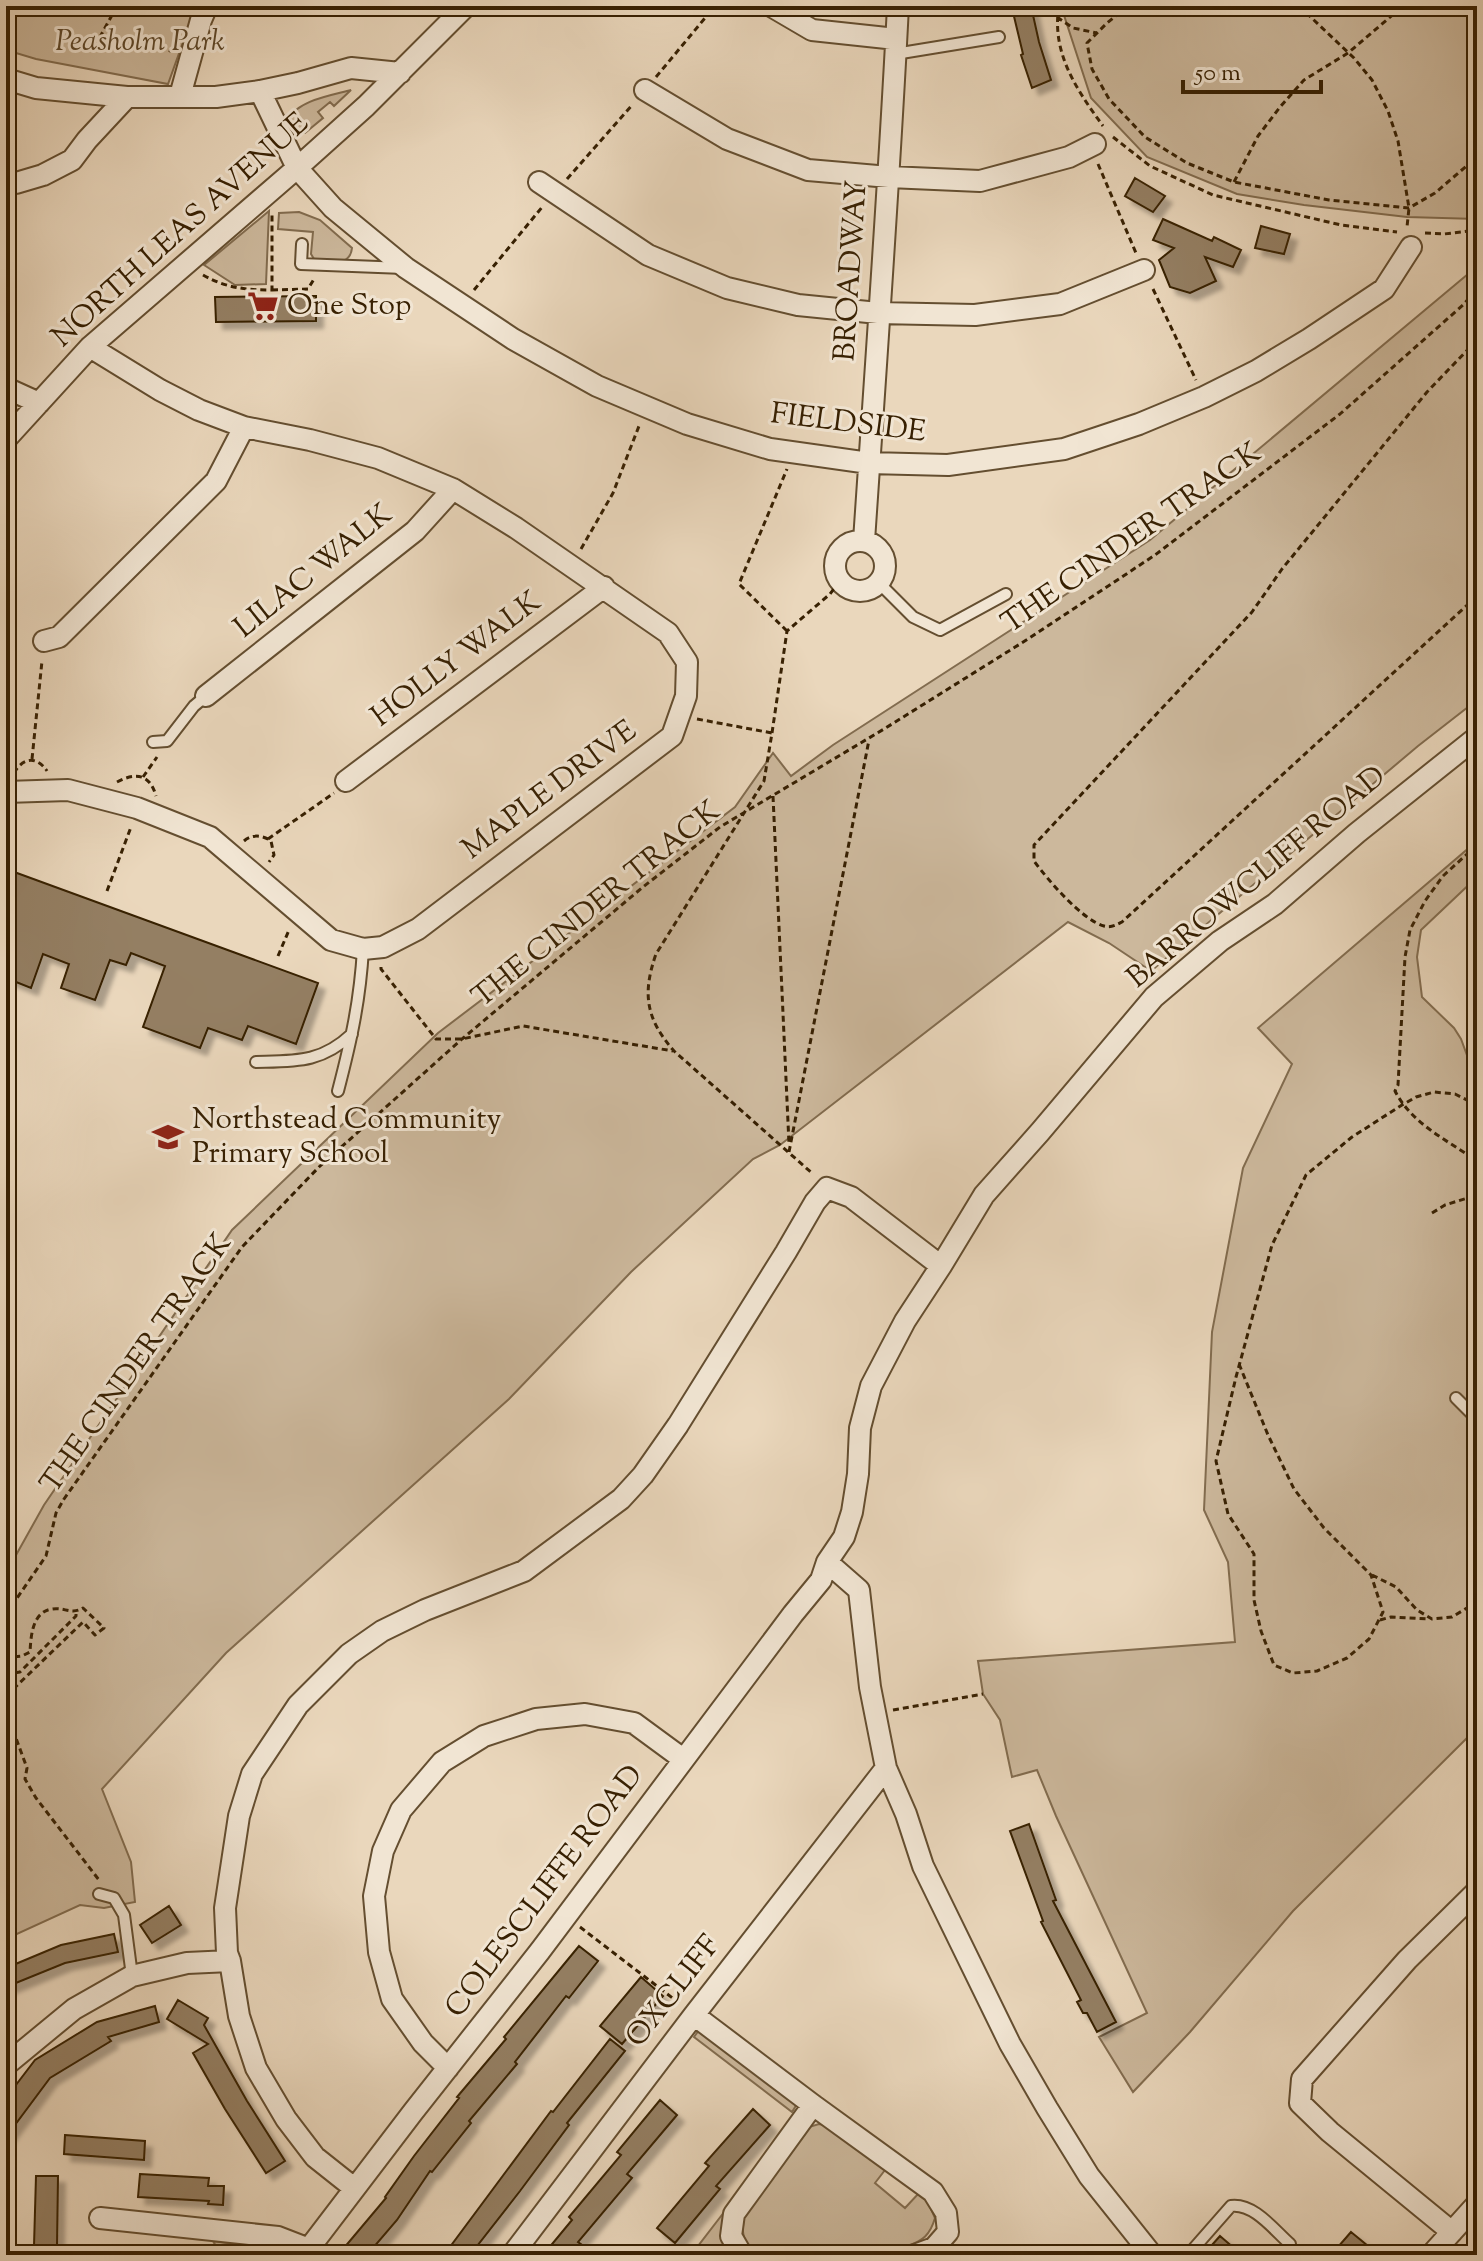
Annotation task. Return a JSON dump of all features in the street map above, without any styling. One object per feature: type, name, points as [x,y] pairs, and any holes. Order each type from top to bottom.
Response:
[{"type":"street","points":[[180,96],[207,6]]},
{"type":"street","name":"NORTH LEAS AVENUE","points":[[6,439],[90,347],[297,168],[400,73],[466,6]]},
{"type":"street","points":[[771,6],[812,30],[896,46]]},
{"type":"street","name":"BROADWAY","points":[[864,541],[898,6]]},
{"type":"street","points":[[6,79],[36,88],[127,97],[216,97],[298,83],[351,68],[400,73]]},
{"type":"street","points":[[645,90],[727,139],[808,170],[980,181],[1069,157],[1095,144]]},
{"type":"street","name":"FIELDSIDE","points":[[260,91],[297,168],[333,208],[406,268],[513,339],[597,386],[687,424],[770,449],[869,463],[948,465],[1064,449],[1139,424],[1256,371],[1384,289],[1409,239]]},
{"type":"street","points":[[6,183],[43,175],[72,160],[127,97]]},
{"type":"street","points":[[547,187],[648,255],[727,288],[798,305],[878,313],[975,315],[1060,304],[1144,270]]},
{"type":"street","name":"MAPLE DRIVE","points":[[90,347],[186,404],[244,427],[378,458],[453,489],[604,587],[668,633],[687,662],[686,696],[672,736],[418,929],[373,948]]},
{"type":"street","points":[[6,388],[39,403]]},
{"type":"street","points":[[44,641],[59,637],[216,481],[244,427]]},
{"type":"street","name":"LILAC WALK","points":[[206,696],[415,531],[453,489]]},
{"type":"street","points":[[855,541],[864,541],[879,550],[885,566],[874,588],[852,591],[839,582],[834,566],[840,549],[855,541]]},
{"type":"street","name":"HOLLY WALK","points":[[346,781],[604,587]]},
{"type":"street","name":"BARROWCLIFF ROAD","points":[[827,1562],[844,1537],[852,1512],[860,1428],[871,1386],[905,1321],[984,1195],[1154,997],[1220,941],[1275,904],[1357,833],[1477,737]]},
{"type":"street","points":[[6,792],[68,790],[137,808],[210,837],[331,940],[373,948]]},
{"type":"street","points":[[354,2188],[315,2157],[286,2119],[256,2068],[239,2016],[227,1953],[225,1908],[239,1816],[252,1774],[298,1705],[349,1654],[382,1631],[425,1610],[524,1571],[621,1499],[643,1475],[678,1425],[815,1202],[827,1188],[851,1197],[941,1266]]},
{"type":"street","points":[[827,1562],[859,1590],[870,1687],[886,1768],[906,1814],[923,1866],[1010,2044],[1047,2108],[1089,2176],[1152,2255]]},
{"type":"street","name":"COLESCLIFFE ROAD","points":[[307,2252],[821,1580],[827,1562]]},
{"type":"street","points":[[448,2068],[423,2043],[392,1999],[379,1952],[374,1896],[383,1851],[401,1810],[442,1762],[484,1736],[536,1719],[585,1714],[634,1723],[683,1759]]},
{"type":"street","name":"OXCLIFF","points":[[512,2255],[886,1768]]},
{"type":"street","points":[[1452,2232],[1300,2103],[1302,2079],[1407,1960],[1477,1891]]},
{"type":"street","points":[[6,2065],[74,2009],[132,1976],[187,1963],[230,1961]]},
{"type":"street","points":[[694,2015],[933,2192],[946,2213],[948,2232],[934,2248],[915,2255]]},
{"type":"street","points":[[742,2255],[731,2236],[734,2214],[813,2105]]},
{"type":"street","points":[[1431,2255],[1477,2204]]},
{"type":"street","points":[[100,2218],[278,2237],[307,2252]]},
{"type":"lane","points":[[896,46],[999,37]]},
{"type":"lane","points":[[302,244],[301,264],[406,268]]},
{"type":"lane","points":[[879,583],[913,617],[940,630],[1006,594]]},
{"type":"lane","points":[[153,742],[167,741],[194,706],[206,696]]},
{"type":"lane","points":[[338,1091],[354,1032],[361,981],[373,948]]},
{"type":"lane","points":[[256,1062],[294,1061],[323,1054],[338,1047],[354,1032]]},
{"type":"lane","points":[[1456,1398],[1477,1419]]},
{"type":"lane","points":[[99,1894],[114,1898],[124,1915],[132,1976]]},
{"type":"lane","points":[[1188,2255],[1231,2206],[1239,2205],[1249,2208],[1290,2244]]},
{"type":"path","points":[[117,6],[100,37],[105,46],[142,45],[191,56]]},
{"type":"path","points":[[462,305],[547,187],[645,90],[715,6]]},
{"type":"path","points":[[1059,6],[1059,47],[1070,78],[1108,133],[1150,166],[1213,195],[1409,239],[1477,230]]},
{"type":"path","points":[[1128,6],[1087,43],[1092,69],[1109,99],[1145,137],[1187,163],[1234,182],[1329,200],[1409,208],[1435,193],[1477,157]]},
{"type":"path","points":[[1299,6],[1372,80],[1388,111],[1398,141],[1409,208],[1409,239]]},
{"type":"path","points":[[1234,182],[1258,136],[1304,80],[1348,53],[1403,6]]},
{"type":"path","points":[[1057,17],[1073,28],[1097,33]]},
{"type":"path","points":[[272,190],[272,290]]},
{"type":"path","points":[[185,265],[227,287],[242,290],[308,289],[323,265]]},
{"type":"path","name":"THE CINDER TRACK","points":[[6,1614],[46,1556],[56,1513],[64,1499],[242,1247],[319,1167],[462,1039],[643,887],[720,827],[1028,639],[1155,555],[1340,414],[1477,289]]},
{"type":"path","points":[[1477,340],[1427,392],[1282,569],[1252,612],[1034,845],[1034,861],[1051,884],[1096,922],[1105,927],[1122,922],[1477,596]]},
{"type":"path","points":[[572,566],[613,493],[647,407]]},
{"type":"path","points":[[787,631],[739,584],[794,453]]},
{"type":"path","points":[[827,1188],[674,1051],[658,1033],[650,1013],[648,992],[656,954],[764,781],[787,631],[830,594],[839,582]]},
{"type":"path","points":[[32,759],[44,641]]},
{"type":"path","points":[[679,716],[772,733]]},
{"type":"path","points":[[789,1152],[869,738]]},
{"type":"path","points":[[143,777],[167,741]]},
{"type":"path","points":[[268,839],[334,793],[346,781]]},
{"type":"path","points":[[772,796],[789,1152]]},
{"type":"path","points":[[107,891],[137,808]]},
{"type":"path","points":[[1477,845],[1443,876],[1410,930],[1405,957],[1398,1085],[1395,1091],[1413,1118],[1477,1161]]},
{"type":"path","points":[[278,956],[297,911]]},
{"type":"path","points":[[373,948],[381,969],[436,1039],[462,1039],[523,1026],[674,1051]]},
{"type":"path","points":[[1371,1575],[1383,1612],[1369,1639],[1347,1658],[1317,1671],[1293,1673],[1274,1665],[1261,1631],[1254,1600],[1254,1554],[1228,1514],[1216,1461],[1272,1245],[1306,1175],[1352,1137],[1416,1097],[1434,1092],[1455,1094],[1477,1105]]},
{"type":"path","points":[[1432,1213],[1445,1205],[1477,1195]]},
{"type":"path","points":[[1239,1364],[1294,1489],[1324,1528],[1371,1575],[1396,1587],[1417,1610],[1432,1619]]},
{"type":"path","points":[[1378,1621],[1391,1617],[1452,1617],[1477,1602]]},
{"type":"path","points":[[6,1696],[83,1622],[95,1635],[104,1628],[83,1608],[20,1672],[14,1673],[7,1667],[12,1657],[30,1652],[34,1623],[42,1613],[53,1609],[76,1613]]},
{"type":"path","points":[[893,1710],[983,1694]]},
{"type":"path","points":[[6,1711],[27,1768],[25,1779],[36,1798],[114,1898]]},
{"type":"path","points":[[566,1916],[694,2015]]},
{"type":"green space","name":"Peasholm Park","points":[[6,6],[196,6],[168,84],[36,59],[6,50]]},
{"type":"green space","points":[[1061,6],[1477,6],[1477,219],[1407,217],[1237,194],[1147,157],[1091,98]]},
{"type":"green space","points":[[351,90],[334,106],[330,102],[318,112],[323,118],[305,133],[292,124],[290,119],[299,108]]},
{"type":"green space","points":[[269,211],[266,284],[235,285],[204,265]]},
{"type":"green space","points":[[299,212],[320,220],[352,248],[347,258],[338,262],[314,259],[311,254],[313,232],[278,229],[279,213]]},
{"type":"green space","points":[[1468,274],[1477,281],[1477,700],[1151,971],[1109,943],[1068,922],[780,1145],[753,1159],[631,1272],[509,1399],[226,1653],[102,1789],[131,1862],[135,1902],[104,1908],[80,1905],[6,1939],[6,1573],[44,1505],[232,1230],[438,1033],[735,807],[773,753],[791,776],[833,745],[1150,540]]},
{"type":"green space","points":[[1477,841],[1477,877],[1421,930],[1417,957],[1422,997],[1454,1028],[1468,1058],[1477,1067],[1477,1728],[1293,1911],[1190,2032],[1133,2092],[1099,2037],[1147,2013],[1037,1770],[1012,1777],[1000,1720],[983,1694],[978,1661],[1235,1642],[1228,1562],[1204,1510],[1212,1332],[1243,1168],[1292,1064],[1258,1028]]},
{"type":"green space","points":[[699,2030],[797,2104],[792,2112],[694,2037]]},
{"type":"green space","points":[[819,2124],[829,2126],[885,2170],[875,2183],[905,2208],[918,2194],[928,2202],[935,2218],[925,2236],[907,2246],[783,2256],[756,2253],[747,2245],[743,2236],[745,2214],[809,2127]]},
{"type":"green space","points":[[728,2207],[733,2255],[697,2255],[695,2250]]},
{"type":"green space","points":[[213,2241],[284,2251],[281,2255],[221,2255]]},
{"type":"building","points":[[1031,6],[1051,80],[1032,88],[1021,55],[1012,8]]},
{"type":"building","points":[[1135,178],[1165,196],[1153,212],[1125,196]]},
{"type":"building","points":[[1163,219],[1241,250],[1233,267],[1205,257],[1216,281],[1190,293],[1170,287],[1159,260],[1174,248],[1153,240]]},
{"type":"building","points":[[1261,226],[1290,234],[1284,254],[1255,248]]},
{"type":"building","points":[[316,296],[316,321],[216,322],[215,297]]},
{"type":"building","points":[[6,869],[318,983],[296,1044],[248,1026],[242,1040],[208,1028],[200,1048],[143,1027],[165,966],[131,953],[126,965],[110,960],[95,1000],[61,988],[69,964],[43,954],[31,988],[6,978]]},
{"type":"building","points":[[1029,1824],[1056,1900],[1053,1901],[1116,2022],[1097,2032],[1077,2002],[1081,2000],[1041,1922],[1010,1831]]},
{"type":"building","points":[[169,1906],[181,1925],[152,1943],[140,1925]]},
{"type":"building","points":[[114,1934],[118,1952],[65,1963],[6,1987],[6,1968],[61,1945]]},
{"type":"building","points":[[579,1946],[598,1961],[569,1998],[566,1996],[515,2062],[517,2064],[430,2171],[397,2220],[367,2255],[338,2255],[386,2198],[457,2097]]},
{"type":"building","points":[[641,1977],[663,1996],[622,2044],[600,2026]]},
{"type":"building","points":[[178,2000],[208,2018],[204,2025],[285,2161],[266,2173],[193,2053],[208,2044],[167,2019]]},
{"type":"building","points":[[155,2006],[159,2022],[108,2037],[111,2041],[50,2078],[6,2137],[6,2098],[35,2060],[97,2022]]},
{"type":"building","points":[[610,2039],[625,2051],[567,2123],[569,2125],[520,2191],[470,2255],[444,2255],[551,2111]]},
{"type":"building","points":[[660,2100],[677,2115],[627,2174],[632,2178],[578,2242],[582,2245],[573,2255],[543,2255],[572,2220],[569,2217],[621,2155],[617,2152]]},
{"type":"building","points":[[753,2109],[770,2125],[716,2186],[720,2189],[675,2243],[657,2228],[709,2166],[705,2163]]},
{"type":"building","points":[[65,2135],[145,2141],[144,2160],[64,2154]]},
{"type":"building","points":[[140,2174],[209,2178],[208,2186],[224,2186],[223,2205],[208,2204],[209,2201],[138,2197]]},
{"type":"building","points":[[36,2176],[58,2176],[57,2246],[34,2246]]},
{"type":"building","points":[[1351,2232],[1379,2255],[1331,2255]]},
{"type":"building","points":[[1220,2236],[1242,2255],[1203,2255]]},
{"type":"place","name":"One Stop","points":[[263,306]]},
{"type":"place","name":"Northstead Community Primary School","points":[[168,1137]]}]
